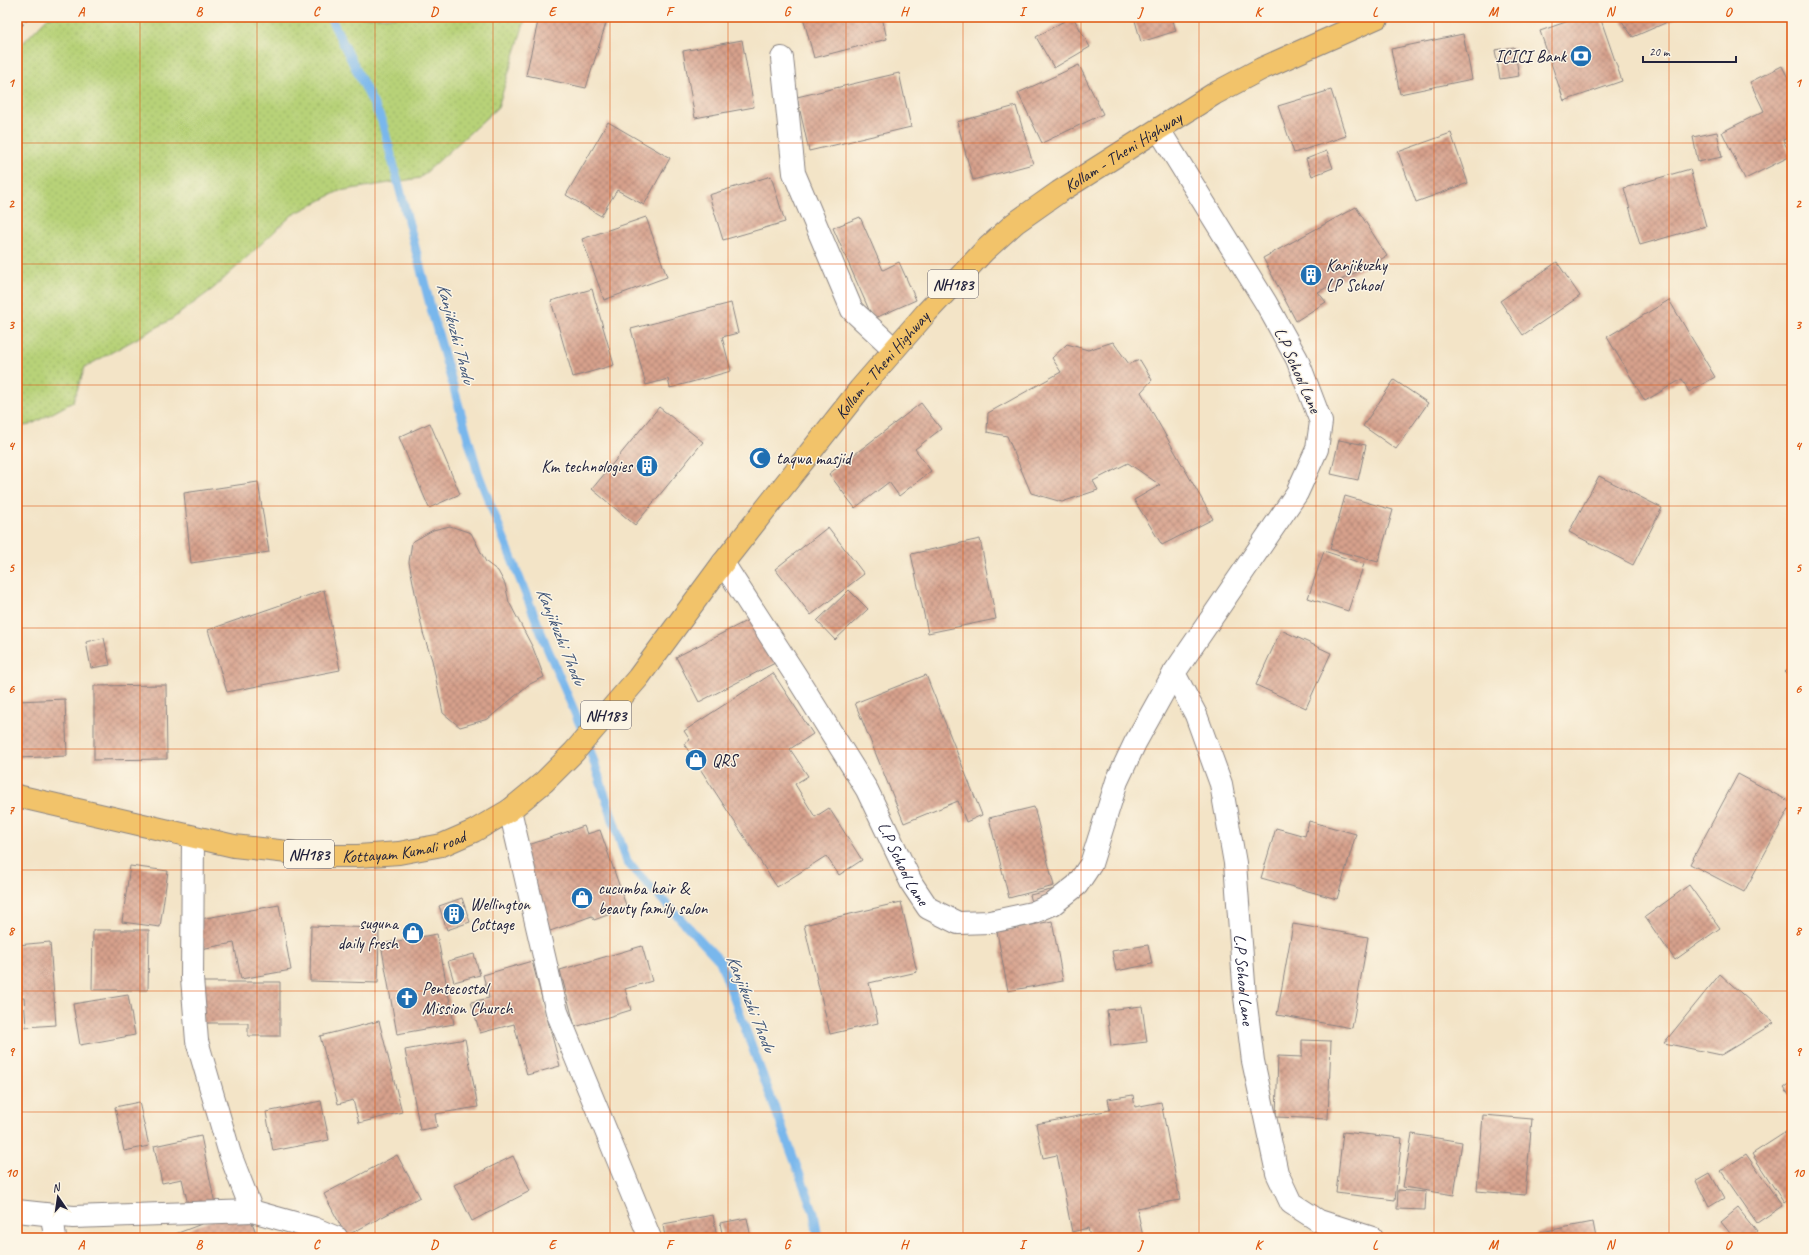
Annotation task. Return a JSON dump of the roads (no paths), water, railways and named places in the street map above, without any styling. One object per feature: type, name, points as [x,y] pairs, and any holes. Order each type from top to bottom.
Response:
[{"type":"highway","name":"Kollam - Theni Highway","points":[[638,678],[722,563],[894,349],[970,266],[1015,223],[1059,192],[1214,94],[1343,25],[1378,17]]},
{"type":"highway","name":"Kottayam Kumali road","points":[[17,796],[234,846],[323,856],[358,856],[399,853],[442,845],[474,831],[510,810],[544,782],[574,752],[638,678]]},
{"type":"street","points":[[782,58],[794,173],[852,310],[894,349]]},
{"type":"street","name":"L.P School Lane","points":[[722,563],[796,676],[867,790],[912,884],[928,908],[958,923],[990,922],[1032,913],[1053,904],[1077,885],[1091,864],[1117,781],[1135,743],[1174,673],[1297,493],[1317,449],[1321,422],[1297,359],[1266,303],[1159,130]]},
{"type":"street","name":"L.P School Lane","points":[[1174,673],[1196,715],[1221,784],[1234,863],[1245,997],[1253,1060],[1277,1173],[1291,1203],[1319,1221],[1372,1238]]},
{"type":"street","points":[[510,810],[557,1012],[650,1238]]},
{"type":"street","points":[[193,837],[192,978],[197,1041],[230,1154],[252,1211]]},
{"type":"street","points":[[17,1210],[52,1215],[73,1216],[252,1211],[313,1228],[337,1238]]},
{"type":"street","points":[[52,1215],[54,1238]]},
{"type":"waterway","name":"Kanjikuzhi Thodu","points":[[330,17],[382,121],[433,316],[479,476],[546,645],[587,741],[627,862],[720,961],[814,1213],[818,1238]]},
{"type":"place","name":"ICICI Bank","points":[[1581,56]]},
{"type":"place","name":"Kanjikuzhy LP School","points":[[1311,275]]},
{"type":"place","name":"taqwa masjid","points":[[760,458]]},
{"type":"place","name":"Km technologies","points":[[647,466]]},
{"type":"place","name":"QRS","points":[[696,760]]},
{"type":"place","name":"cucumba hair & beauty family salon","points":[[582,898]]},
{"type":"place","name":"Wellington Cottage","points":[[454,914]]},
{"type":"place","name":"suguna daily fresh","points":[[413,933]]},
{"type":"place","name":"Pentecostal Mission Church","points":[[407,998]]}]
